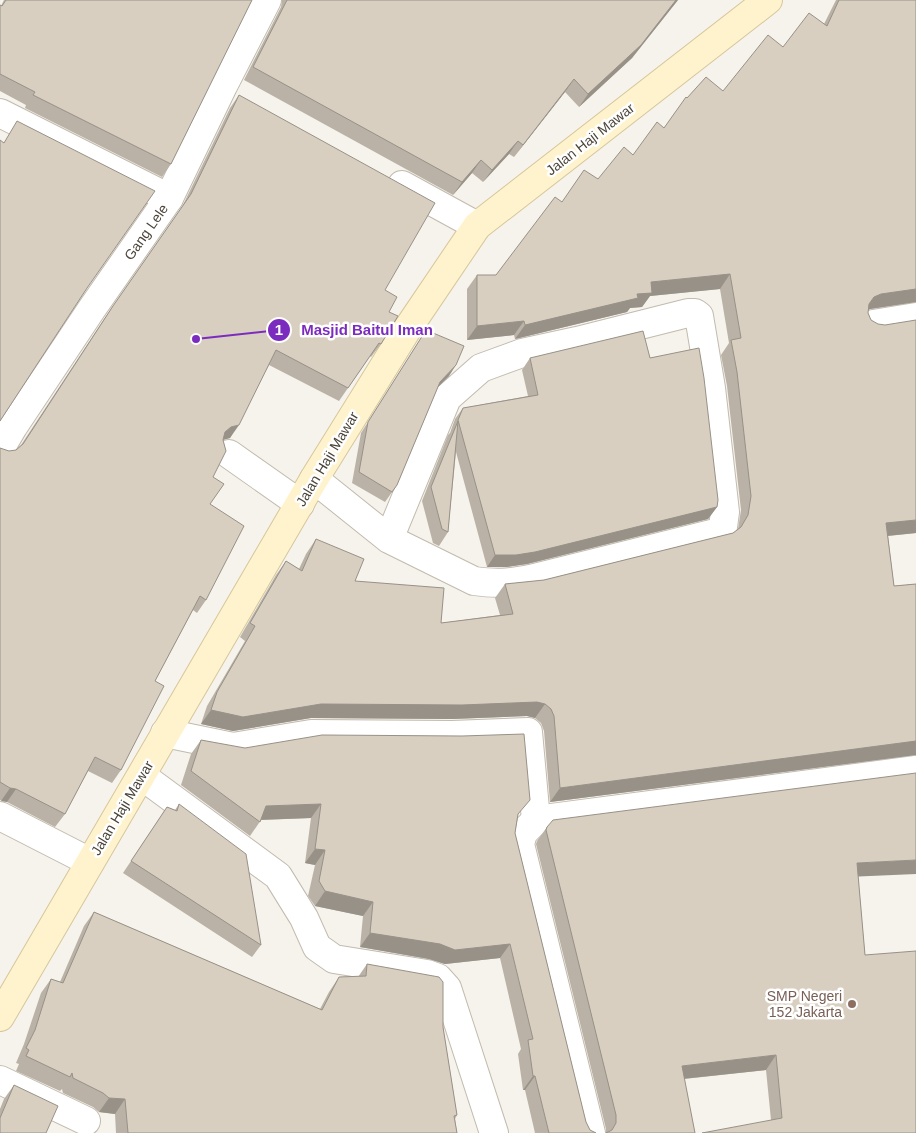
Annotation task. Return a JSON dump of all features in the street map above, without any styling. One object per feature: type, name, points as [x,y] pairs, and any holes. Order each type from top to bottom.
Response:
[{"type":"street","name":"Gang Lele","points":[[4,432],[169,198],[267,0]]},
{"type":"street","name":"Jalan Haji Mawar","points":[[0,1017],[314,479],[406,331],[477,226],[768,0]]},
{"type":"street","points":[[223,86],[248,100]]},
{"type":"street","points":[[0,113],[169,198]]},
{"type":"street","points":[[384,175],[477,226]]},
{"type":"street","points":[[314,479],[389,539],[474,581],[501,584],[530,579],[719,532],[723,527],[725,512],[711,388],[699,316],[695,313],[688,313],[522,353],[481,368],[447,398],[389,539]]},
{"type":"street","points":[[873,324],[916,317]]},
{"type":"street","points":[[229,454],[300,504]]},
{"type":"street","points":[[165,733],[233,747],[310,734],[452,735],[528,732],[536,820]]},
{"type":"street","points":[[591,1133],[520,844],[523,833],[536,820],[916,770]]},
{"type":"street","points":[[142,776],[278,876],[304,918],[317,947],[334,960],[427,974],[438,978],[447,988],[494,1133]]},
{"type":"street","points":[[0,816],[90,862]]},
{"type":"street","points":[[0,1080],[86,1120]]},
{"type":"building","points":[[6,0],[252,0],[171,164],[33,95],[35,92],[0,74],[0,5],[2,6]]},
{"type":"building","points":[[287,0],[676,0],[641,45],[588,94],[574,79],[523,145],[518,141],[492,170],[481,160],[462,182],[253,67]]},
{"type":"building","points":[[839,0],[916,0],[916,289],[881,294],[874,297],[869,304],[868,313],[871,320],[878,324],[885,325],[916,320],[916,520],[886,523],[894,586],[916,584],[916,741],[560,788],[554,716],[551,709],[545,704],[537,702],[462,705],[321,704],[243,717],[211,710],[217,692],[255,626],[250,623],[286,561],[302,571],[316,539],[364,559],[355,581],[444,588],[441,623],[513,614],[505,584],[544,580],[733,533],[741,527],[748,515],[751,496],[737,372],[731,340],[741,338],[730,274],[651,282],[652,293],[637,294],[638,298],[525,325],[524,321],[477,326],[477,275],[496,275],[555,197],[562,202],[584,170],[598,179],[624,147],[633,155],[657,122],[664,128],[686,97],[706,77],[723,91],[768,35],[783,47],[809,13],[827,26]]},
{"type":"building","points":[[239,95],[435,203],[385,290],[397,297],[389,312],[398,316],[381,344],[379,343],[348,388],[276,350],[239,425],[231,427],[225,432],[223,440],[226,451],[213,477],[224,484],[210,504],[244,526],[206,600],[200,596],[155,681],[164,686],[121,770],[95,757],[65,814],[0,782],[0,448],[9,451],[16,450],[23,444],[113,306],[191,194]]},
{"type":"building","points":[[17,121],[155,191],[87,288],[0,421],[0,140],[4,143]]},
{"type":"building","points":[[426,330],[464,346],[456,365],[440,382],[397,485],[392,492],[359,472],[368,422]]},
{"type":"building","points":[[643,331],[650,358],[699,348],[718,500],[717,507],[535,552],[516,555],[495,555],[458,420],[463,408],[538,395],[530,358]]},
{"type":"building","points":[[458,421],[448,532],[442,529],[431,487]]},
{"type":"building","points":[[524,734],[530,800],[518,814],[515,833],[586,1122],[590,1130],[596,1133],[549,1133],[535,1076],[533,1076],[528,1040],[533,1039],[510,944],[455,950],[440,944],[370,933],[373,902],[325,891],[319,881],[325,850],[315,849],[321,804],[266,806],[260,822],[191,771],[201,740],[245,748],[322,735],[462,736]]},
{"type":"building","points":[[916,773],[916,860],[857,863],[865,955],[916,951],[916,1133],[702,1133],[782,1118],[776,1055],[682,1066],[695,1133],[606,1133],[612,1130],[616,1123],[616,1115],[546,830],[553,820]]},
{"type":"building","points":[[179,804],[246,854],[261,945],[131,861],[167,807],[177,811]]},
{"type":"building","points":[[94,912],[322,1010],[339,977],[366,976],[367,964],[439,977],[443,982],[443,1027],[457,1115],[454,1116],[457,1133],[128,1133],[125,1099],[109,1098],[73,1078],[72,1073],[70,1077],[26,1056],[29,1050],[26,1048],[35,1030],[51,979],[63,983]]},
{"type":"building","points":[[14,1085],[58,1106],[46,1133],[0,1133],[0,1118]]},
{"type":"place","name":"Masjid Baitul Iman","points":[[196,339]]},
{"type":"place","name":"SMP Negeri 152 Jakarta","points":[[852,1004]]}]
